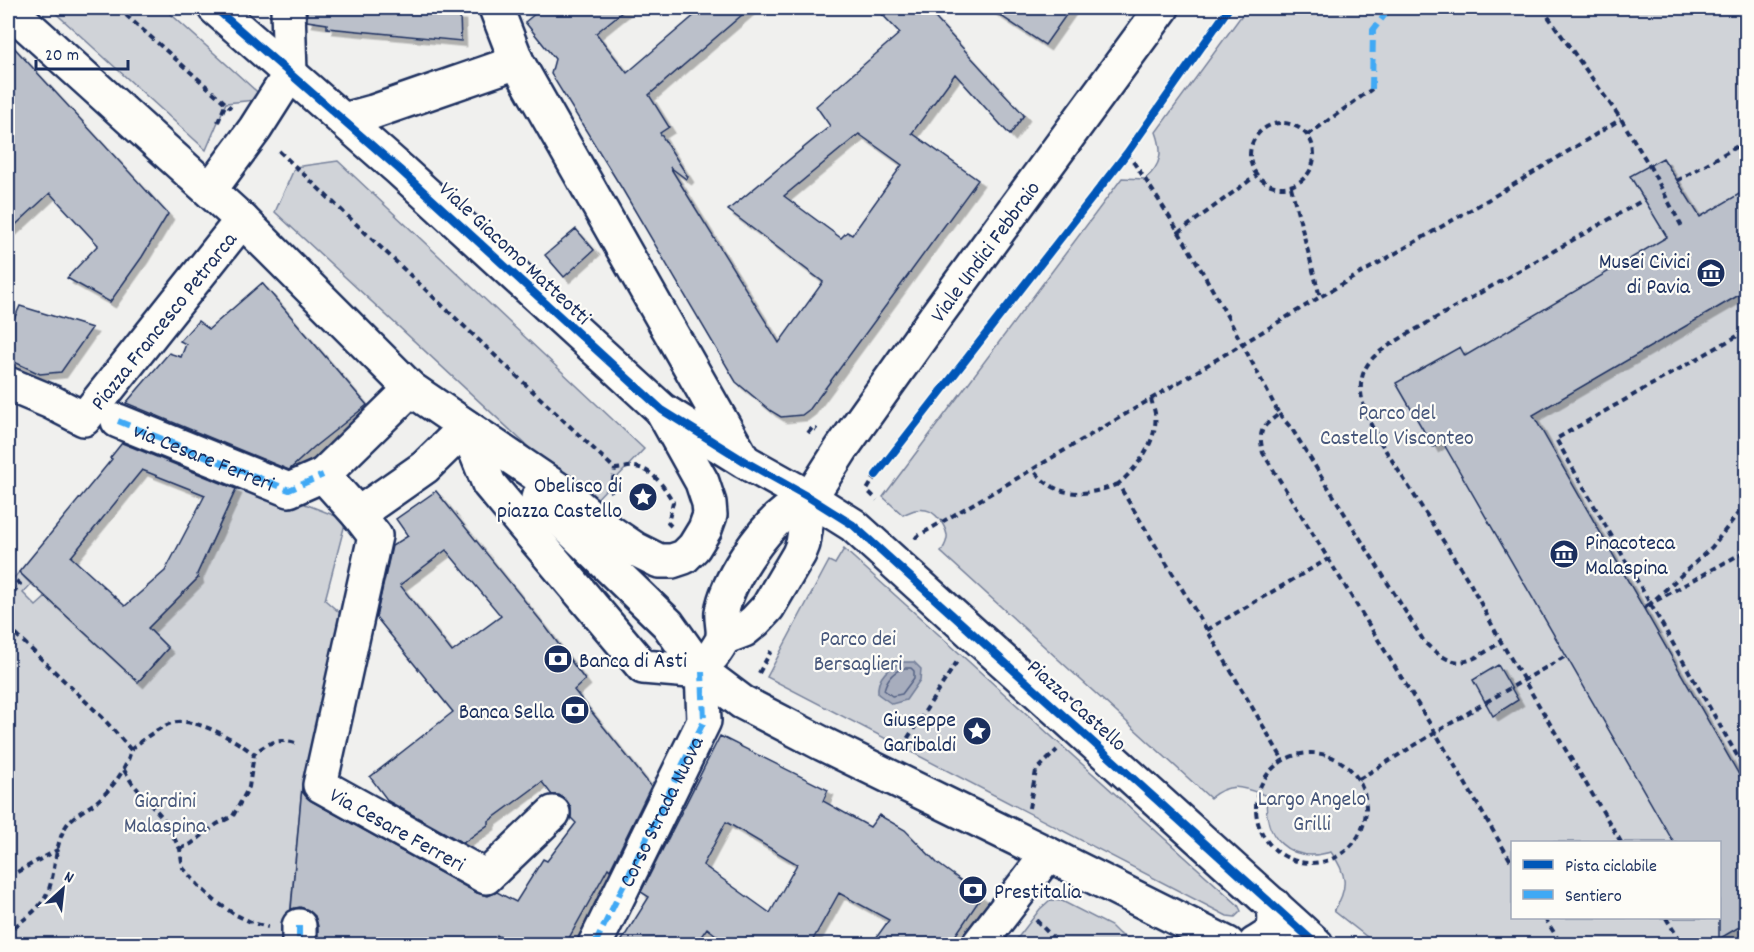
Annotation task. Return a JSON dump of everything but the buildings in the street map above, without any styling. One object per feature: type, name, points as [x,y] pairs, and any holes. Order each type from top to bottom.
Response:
[{"type":"street","name":"Viale Giacomo Matteotti","points":[[8,8],[242,220],[411,388],[562,492],[604,528],[635,549],[659,561],[672,561],[684,557],[694,547],[710,515],[709,503],[702,482],[662,410]]},
{"type":"street","name":"Viale Giacomo Matteotti","points":[[215,8],[408,177],[662,410],[744,461],[810,498]]},
{"type":"street","points":[[210,190],[255,129],[290,74],[288,8]]},
{"type":"street","points":[[495,8],[517,62],[744,461]]},
{"type":"street","name":"Viale Undici Febbraio","points":[[810,498],[842,448],[929,325],[1162,8]]},
{"type":"street","points":[[344,120],[517,62]]},
{"type":"street","name":"Piazza Francesco Petrarca","points":[[8,384],[84,419],[242,220]]},
{"type":"street","points":[[411,388],[322,475],[358,514],[425,466],[466,427],[489,484],[643,667],[702,672],[742,702],[1228,945]]},
{"type":"street","name":"via Cesare Ferreri","points":[[118,421],[289,489],[322,475]]},
{"type":"street","name":"Viale Giacomo Matteotti","points":[[466,427],[668,624],[702,672]]},
{"type":"street","points":[[723,638],[744,630],[768,608],[803,544],[810,498]]},
{"type":"street","points":[[702,672],[723,638],[722,614],[726,601],[735,579],[758,540],[786,512],[810,498]]},
{"type":"street","name":"Piazza Castello","points":[[810,498],[853,525],[1317,945]]},
{"type":"street","name":"Via Cesare Ferreri","points":[[358,514],[375,536],[320,785],[486,877],[553,813]]},
{"type":"street","name":"Corso Strada Nuova","points":[[595,945],[704,721],[702,672]]},
{"type":"street","points":[[979,945],[1048,854]]},
{"type":"street","points":[[1255,945],[1269,936],[1276,924],[1274,905]]},
{"type":"path","points":[[118,8],[255,129],[615,469],[635,467],[651,474],[674,502],[668,523],[675,530]]},
{"type":"path","points":[[1542,8],[1621,119],[1682,226]]},
{"type":"path","points":[[1308,135],[1372,89]]},
{"type":"path","points":[[908,530],[916,537],[1320,297],[1503,192],[1621,119]]},
{"type":"path","points":[[1289,124],[1308,135],[1315,155],[1308,175],[1291,187],[1282,188],[1263,182],[1251,165],[1252,143],[1258,134],[1267,127],[1289,124]]},
{"type":"path","points":[[1677,181],[1746,141]]},
{"type":"path","points":[[1120,162],[1134,143]]},
{"type":"path","points":[[1127,153],[1178,233],[1242,343],[1279,414],[1292,429],[1425,643],[1438,655],[1460,663],[1501,642]]},
{"type":"path","points":[[1178,233],[1257,175]]},
{"type":"path","points":[[1291,187],[1320,297]]},
{"type":"path","points":[[1621,841],[1501,642],[1470,583],[1379,440],[1366,417],[1360,398],[1364,371],[1369,361],[1376,355],[1406,335],[1645,199]]},
{"type":"path","points":[[1746,331],[1556,439],[1746,771]]},
{"type":"path","points":[[1033,469],[1040,479],[1060,491],[1090,493],[1118,484],[1136,467],[1152,436],[1156,415],[1151,399]]},
{"type":"path","points":[[1279,414],[1266,425],[1260,438],[1263,453],[1435,732],[1511,860]]},
{"type":"path","points":[[808,433],[813,427],[817,430]]},
{"type":"path","points":[[883,506],[867,490],[884,466]]},
{"type":"path","points":[[1118,484],[1283,760]]},
{"type":"path","points":[[1650,604],[1712,547],[1746,503]]},
{"type":"path","points":[[1644,608],[1746,550]]},
{"type":"path","points":[[1207,630],[1328,559]]},
{"type":"path","points":[[8,574],[20,584],[8,599]]},
{"type":"path","points":[[8,627],[102,717],[131,750]]},
{"type":"path","points":[[902,748],[962,655]]},
{"type":"path","points":[[1359,779],[1566,656]]},
{"type":"path","points":[[8,932],[35,911],[47,895],[66,827],[73,818],[96,802],[124,770],[131,750],[141,741],[170,723],[185,722],[221,733],[254,754]]},
{"type":"path","points":[[180,849],[233,816],[249,787],[254,754],[263,746],[275,740],[291,742],[315,755],[326,757]]},
{"type":"path","points":[[1028,812],[1036,771],[1062,746]]},
{"type":"path","points":[[1324,754],[1350,768],[1359,779],[1366,796],[1367,815],[1362,832],[1351,848],[1336,858],[1320,863],[1305,864],[1275,851],[1264,839],[1255,809],[1257,793],[1263,780],[1283,760],[1296,755],[1324,754]]},
{"type":"path","points":[[124,770],[132,783],[164,819],[180,849],[183,868],[200,887],[234,914],[270,928],[282,929],[291,926],[299,935]]},
{"type":"path","points":[[8,877],[59,849]]},
{"type":"path","points":[[1546,919],[1561,945]]},
{"type":"path","points":[[1667,919],[1682,945]]},
{"type":"green space","points":[[50,8],[164,8],[265,99],[226,103],[206,150]]},
{"type":"green space","name":"Parco del Castello Visconteo","points":[[1247,8],[1746,8],[1746,944],[1376,944],[1334,911],[1342,895],[1344,881],[1340,867],[1331,852],[1316,855],[1303,854],[1281,844],[1269,824],[1267,796],[1245,788],[1231,787],[1210,798],[941,552],[947,535],[937,516],[923,509],[903,515],[883,497],[1122,178],[1145,179],[1151,174],[1160,157],[1160,145],[1156,132]]},
{"type":"green space","points":[[338,161],[644,449],[591,505],[275,212],[295,167]]},
{"type":"green space","name":"Giardini Malaspina","points":[[241,479],[346,520],[325,600],[348,620],[310,776],[304,782],[301,797],[290,916],[291,934],[282,944],[8,944],[8,585],[19,572],[31,584],[23,593],[36,606],[46,597],[138,682],[168,648],[148,628],[198,578],[197,574]]},
{"type":"green space","name":"Parco dei Bersaglieri","points":[[844,549],[1238,905],[1241,911],[1235,917],[1227,916],[767,677],[829,561],[835,564]]},
{"type":"green space","points":[[1050,900],[1062,901],[1111,926],[1119,934],[1144,944],[1013,944],[1040,909]]},
{"type":"water","points":[[903,662],[914,662],[921,669],[920,680],[906,700],[892,704],[878,694],[879,682],[889,669]]},
{"type":"marked path","points":[[1372,89],[1373,30],[1390,8]]},
{"type":"marked path","points":[[118,421],[289,490],[323,475]]},
{"type":"marked path","points":[[595,944],[704,721],[702,672]]},
{"type":"marked path","points":[[299,926],[299,944]]},
{"type":"cycle path","points":[[215,8],[399,169],[662,410],[853,525],[1316,944]]},
{"type":"cycle path","points":[[876,475],[1127,153],[1229,8]]},
{"type":"place","name":"Musei Civici di Pavia","points":[[1711,273]]},
{"type":"place","name":"Obelisco di piazza Castello","points":[[643,497]]},
{"type":"place","name":"Pinacoteca Malaspina","points":[[1564,554]]},
{"type":"place","name":"Banca di Asti","points":[[558,659]]},
{"type":"place","name":"Banca Sella","points":[[575,710]]},
{"type":"place","name":"Giuseppe Garibaldi","points":[[977,731]]},
{"type":"place","name":"Prestitalia","points":[[973,890]]},
{"type":"park label","name":"Largo Angelo Grilli","points":[[1312,810]]}]
